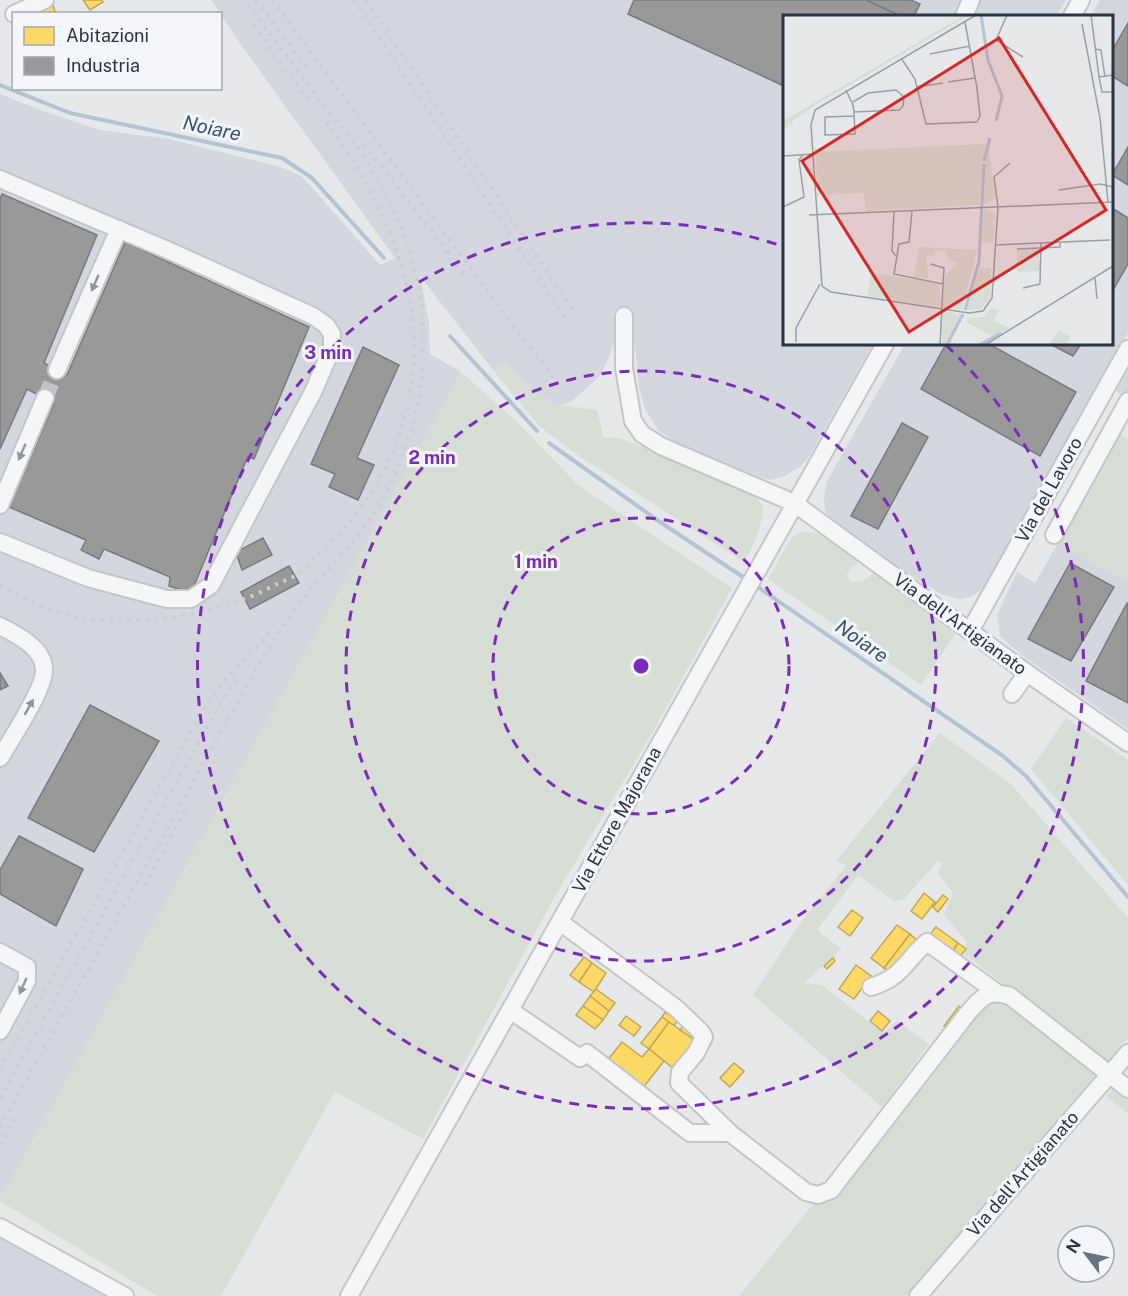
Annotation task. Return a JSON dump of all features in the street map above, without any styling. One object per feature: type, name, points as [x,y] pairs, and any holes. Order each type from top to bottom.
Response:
[{"type":"street","points":[[18,12],[45,0]]},
{"type":"street","points":[[964,15],[971,0]]},
{"type":"street","points":[[1073,15],[1081,0]]},
{"type":"street","points":[[0,179],[313,316],[326,325],[332,334],[332,348],[314,390],[211,585],[191,599],[166,599],[88,578],[0,542]]},
{"type":"street","points":[[57,370],[118,229]]},
{"type":"street","name":"Via dell'Artigianato","points":[[624,316],[624,368],[633,421],[642,434],[661,447],[794,503],[1027,673],[1128,743]]},
{"type":"street","name":"Via Ettore Majorana","points":[[349,1296],[884,345]]},
{"type":"street","name":"Via del Lavoro","points":[[970,631],[1128,349]]},
{"type":"street","points":[[0,506],[45,398]]},
{"type":"street","points":[[1031,522],[1056,536],[1123,424],[1128,401]]},
{"type":"street","points":[[1095,408],[1123,424]]},
{"type":"street","points":[[0,626],[20,636],[40,655],[44,670],[41,686],[0,758]]},
{"type":"street","points":[[1012,694],[1027,673]]},
{"type":"street","points":[[560,922],[676,1008],[701,1032],[704,1037],[696,1053],[680,1072],[679,1083],[730,1133],[806,1192],[819,1195],[831,1190],[982,996],[996,992]]},
{"type":"street","points":[[871,987],[884,983],[898,974],[915,952],[927,942],[996,992],[1010,996],[1128,1089]]},
{"type":"street","points":[[0,952],[27,967],[28,974],[27,981],[0,1031]]},
{"type":"street","points":[[510,1010],[580,1058],[587,1053],[690,1133],[730,1133]]},
{"type":"street","name":"Via dell'Artigianato","points":[[918,1296],[1128,1053]]},
{"type":"street","points":[[0,1227],[125,1296]]},
{"type":"shaded area","points":[[211,0],[1066,0],[1057,15],[783,15],[783,345],[872,345],[810,455],[800,467],[785,476],[770,480],[733,467],[675,442],[658,430],[645,409],[639,388],[631,310],[614,312],[616,333],[610,355],[600,376],[572,401],[559,406],[528,387],[506,362],[493,370],[420,276],[429,323],[430,354],[461,372],[149,935],[0,1198],[0,94],[100,130],[168,139],[281,167],[301,176],[380,265],[395,258],[239,42],[222,16],[222,12],[219,12]]},
{"type":"shaded area","points":[[1100,0],[1128,0],[1128,333],[990,578],[980,591],[970,597],[960,599],[943,595],[878,555],[829,519],[824,498],[827,481],[904,345],[1113,345],[1113,15],[1091,15]]},
{"type":"shaded area","points":[[506,362],[528,387],[555,404],[597,410],[603,437],[623,439],[749,490],[763,506],[757,535],[744,562],[582,458],[540,427],[493,370]]},
{"type":"shaded area","points":[[1128,371],[1128,399],[1116,391]]},
{"type":"shaded area","points":[[461,372],[516,421],[578,485],[732,588],[654,730],[554,898],[423,1139],[335,1092],[221,1296],[157,1296],[0,1201],[0,1198]]},
{"type":"shaded area","points":[[1120,434],[1128,439],[1128,583],[1058,543]]},
{"type":"shaded area","points":[[801,532],[824,537],[857,558],[857,565],[852,567],[846,576],[851,582],[861,582],[874,573],[956,633],[921,685],[768,579],[792,537]]},
{"type":"shaded area","points":[[1058,543],[1128,583],[1128,729],[1023,656],[1000,636],[997,615],[1017,572],[1035,583]]},
{"type":"shaded area","points":[[1066,718],[1128,760],[1128,885],[1031,769]]},
{"type":"shaded area","points":[[940,733],[1011,784],[1128,918],[1128,1038],[1107,1063],[964,954],[967,942],[944,915],[953,893],[938,873],[942,864],[938,861],[903,900],[894,901],[858,875],[817,930],[841,949],[804,983],[822,985],[883,1033],[897,1021],[929,1044],[882,1107],[753,995],[801,922],[846,866],[837,860]]},
{"type":"shaded area","points":[[1006,1000],[1099,1070],[906,1296],[739,1296],[983,1001]]},
{"type":"shaded area","points":[[1112,1089],[1128,1100],[1128,1114],[1106,1096]]},
{"type":"shaded area","points":[[0,1238],[104,1296],[0,1296]]},
{"type":"building: Abitazioni","points":[[83,0],[102,0],[103,2],[90,10]]},
{"type":"building: Abitazioni","points":[[52,3],[55,12],[34,12]]},
{"type":"building: Abitazioni","points":[[924,893],[935,902],[922,919],[911,911]]},
{"type":"building: Abitazioni","points":[[943,895],[948,899],[938,912],[933,907]]},
{"type":"building: Abitazioni","points":[[852,910],[863,918],[850,936],[838,927]]},
{"type":"building: Abitazioni","points":[[897,925],[910,934],[884,968],[871,958]]},
{"type":"building: Abitazioni","points":[[936,927],[958,943],[951,954],[928,937]]},
{"type":"building: Abitazioni","points":[[910,934],[918,941],[893,974],[884,968]]},
{"type":"building: Abitazioni","points":[[958,943],[966,949],[958,959],[951,954]]},
{"type":"building: Abitazioni","points":[[584,957],[592,963],[579,982],[570,975]]},
{"type":"building: Abitazioni","points":[[833,958],[835,961],[827,969],[824,966]]},
{"type":"building: Abitazioni","points":[[592,963],[606,973],[594,992],[579,982]]},
{"type":"building: Abitazioni","points":[[856,965],[871,976],[854,999],[839,989]]},
{"type":"building: Abitazioni","points":[[596,989],[615,1003],[609,1011],[590,996]]},
{"type":"building: Abitazioni","points":[[590,996],[609,1011],[603,1020],[583,1006]]},
{"type":"building: Abitazioni","points":[[583,1006],[603,1020],[595,1029],[576,1015]]},
{"type":"building: Abitazioni","points":[[959,1006],[964,1010],[949,1030],[944,1026]]},
{"type":"building: Abitazioni","points":[[878,1011],[890,1021],[882,1031],[870,1021]]},
{"type":"building: Abitazioni","points":[[665,1012],[678,1020],[674,1026],[662,1017]]},
{"type":"building: Abitazioni","points":[[626,1016],[641,1027],[634,1036],[619,1025]]},
{"type":"building: Abitazioni","points":[[662,1017],[669,1022],[649,1049],[641,1043]]},
{"type":"building: Abitazioni","points":[[669,1022],[695,1040],[673,1068],[649,1049]]},
{"type":"building: Abitazioni","points":[[685,1024],[699,1034],[695,1040],[680,1030]]},
{"type":"building: Abitazioni","points":[[622,1042],[642,1057],[649,1049],[664,1061],[642,1089],[607,1061]]},
{"type":"building: Abitazioni","points":[[734,1063],[744,1071],[730,1087],[720,1078]]},
{"type":"building: Industria","points":[[634,0],[866,0],[899,15],[783,15],[783,86],[628,14]]},
{"type":"building: Industria","points":[[866,0],[911,0],[920,4],[914,15],[899,15]]},
{"type":"building: Industria","points":[[1128,23],[1128,86],[1113,77],[1113,49]]},
{"type":"building: Industria","points":[[1128,147],[1128,185],[1113,176]]},
{"type":"building: Industria","points":[[2,194],[97,235],[44,363],[67,375],[125,242],[309,327],[254,459],[248,456],[191,593],[169,586],[170,577],[104,549],[99,559],[81,550],[86,540],[9,507],[54,403],[27,389],[0,449],[0,199]]},
{"type":"building: Industria","points":[[1113,209],[1128,218],[1128,264],[1113,290]]},
{"type":"building: Industria","points":[[945,345],[991,345],[1076,392],[1040,456],[921,389]]},
{"type":"building: Industria","points":[[1052,345],[1080,345],[1073,356]]},
{"type":"building: Industria","points":[[363,347],[399,365],[357,458],[374,465],[358,500],[329,487],[335,474],[311,464]]},
{"type":"building: Industria","points":[[902,423],[928,437],[878,529],[851,516]]},
{"type":"building: Industria","points":[[263,538],[272,555],[242,570],[236,552]]},
{"type":"building: Industria","points":[[1070,563],[1114,587],[1071,661],[1028,639]]},
{"type":"building: Industria","points":[[289,566],[299,583],[250,609],[241,592]]},
{"type":"building: Industria","points":[[1128,604],[1128,703],[1086,681]]},
{"type":"building: Industria","points":[[0,673],[8,686],[0,690]]},
{"type":"building: Industria","points":[[90,705],[159,741],[94,852],[28,818]]},
{"type":"building: Industria","points":[[19,836],[83,869],[56,926],[0,894],[0,870]]},
{"type":"waterway","name":"Noiare","points":[[0,85],[12,90]]},
{"type":"waterway","name":"Noiare","points":[[12,90],[70,113],[282,158],[312,178],[384,258]]},
{"type":"waterway","name":"Noiare","points":[[450,336],[537,431]]},
{"type":"waterway","name":"Noiare","points":[[549,443],[660,522],[746,579]]},
{"type":"waterway","name":"Noiare","points":[[755,585],[1003,756],[1026,776],[1128,897]]},
{"type":"tunnel","points":[[45,398],[57,370]]},
{"type":"railway","points":[[0,1127],[264,655],[301,601],[359,534],[382,500],[409,437],[417,404],[424,336],[415,269],[405,236],[368,163],[244,0]]},
{"type":"railway","points":[[256,0],[306,67]]},
{"type":"railway","points":[[272,0],[556,380]]},
{"type":"railway","points":[[354,0],[566,319]]},
{"type":"railway","points":[[366,0],[575,313]]},
{"type":"railway","points":[[253,25],[309,100]]},
{"type":"railway","points":[[0,585],[48,609],[87,619],[143,620],[212,610],[245,599],[298,574],[341,532],[374,487],[398,438],[406,412],[414,356],[409,293],[389,230],[375,200],[342,144],[324,119]]},
{"type":"railway","points":[[364,144],[450,255]]},
{"type":"railway","points":[[443,252],[468,278]]},
{"type":"railway","points":[[0,1070],[201,713],[222,683],[274,628]]},
{"type":"railway","points":[[0,1098],[224,697],[239,675]]},
{"type":"railway","points":[[145,885],[188,806]]},
{"type":"railway","points":[[0,1145],[15,1118]]}]
